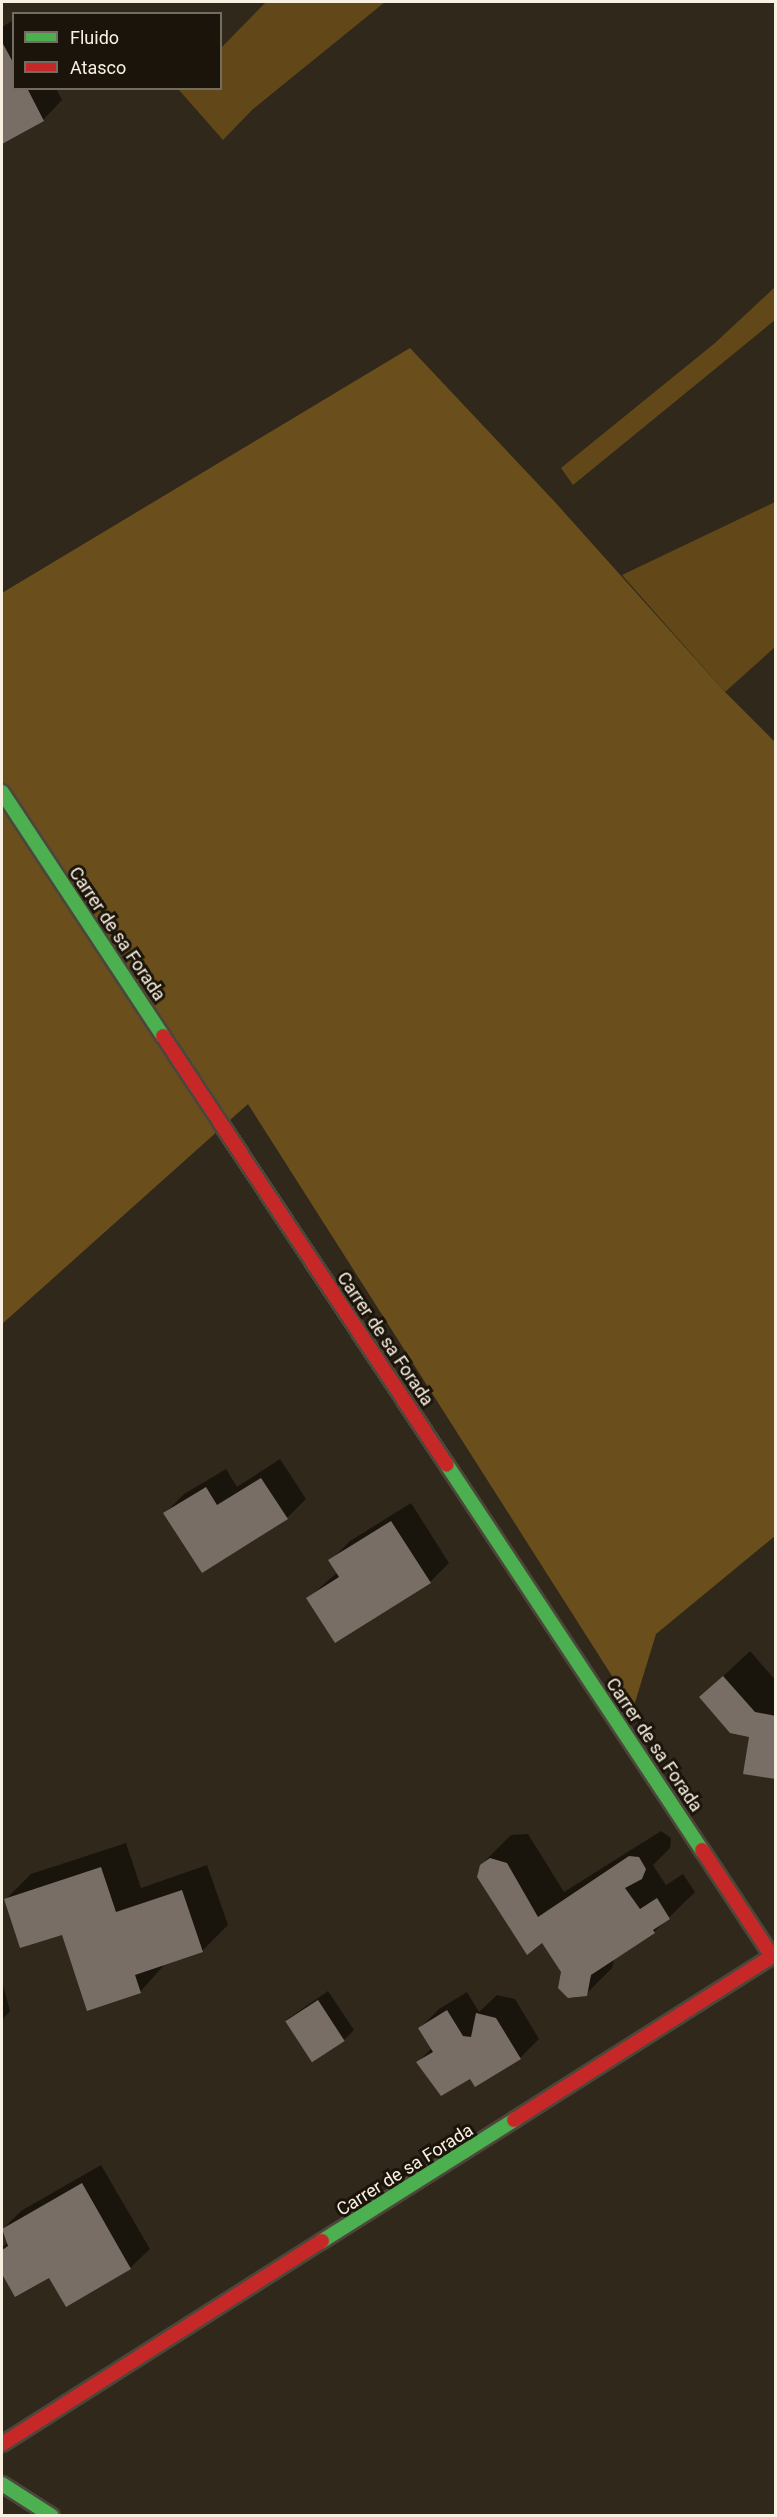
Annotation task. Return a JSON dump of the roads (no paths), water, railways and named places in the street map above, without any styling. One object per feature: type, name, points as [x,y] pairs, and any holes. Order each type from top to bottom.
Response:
[{"type":"street","name":"Carrer de sa Forada","points":[[2,792],[772,1956],[2,2444]]},
{"type":"street","points":[[2,2484],[52,2516]]},
{"type":"street","points":[[2,2494],[11,2508]]}]
